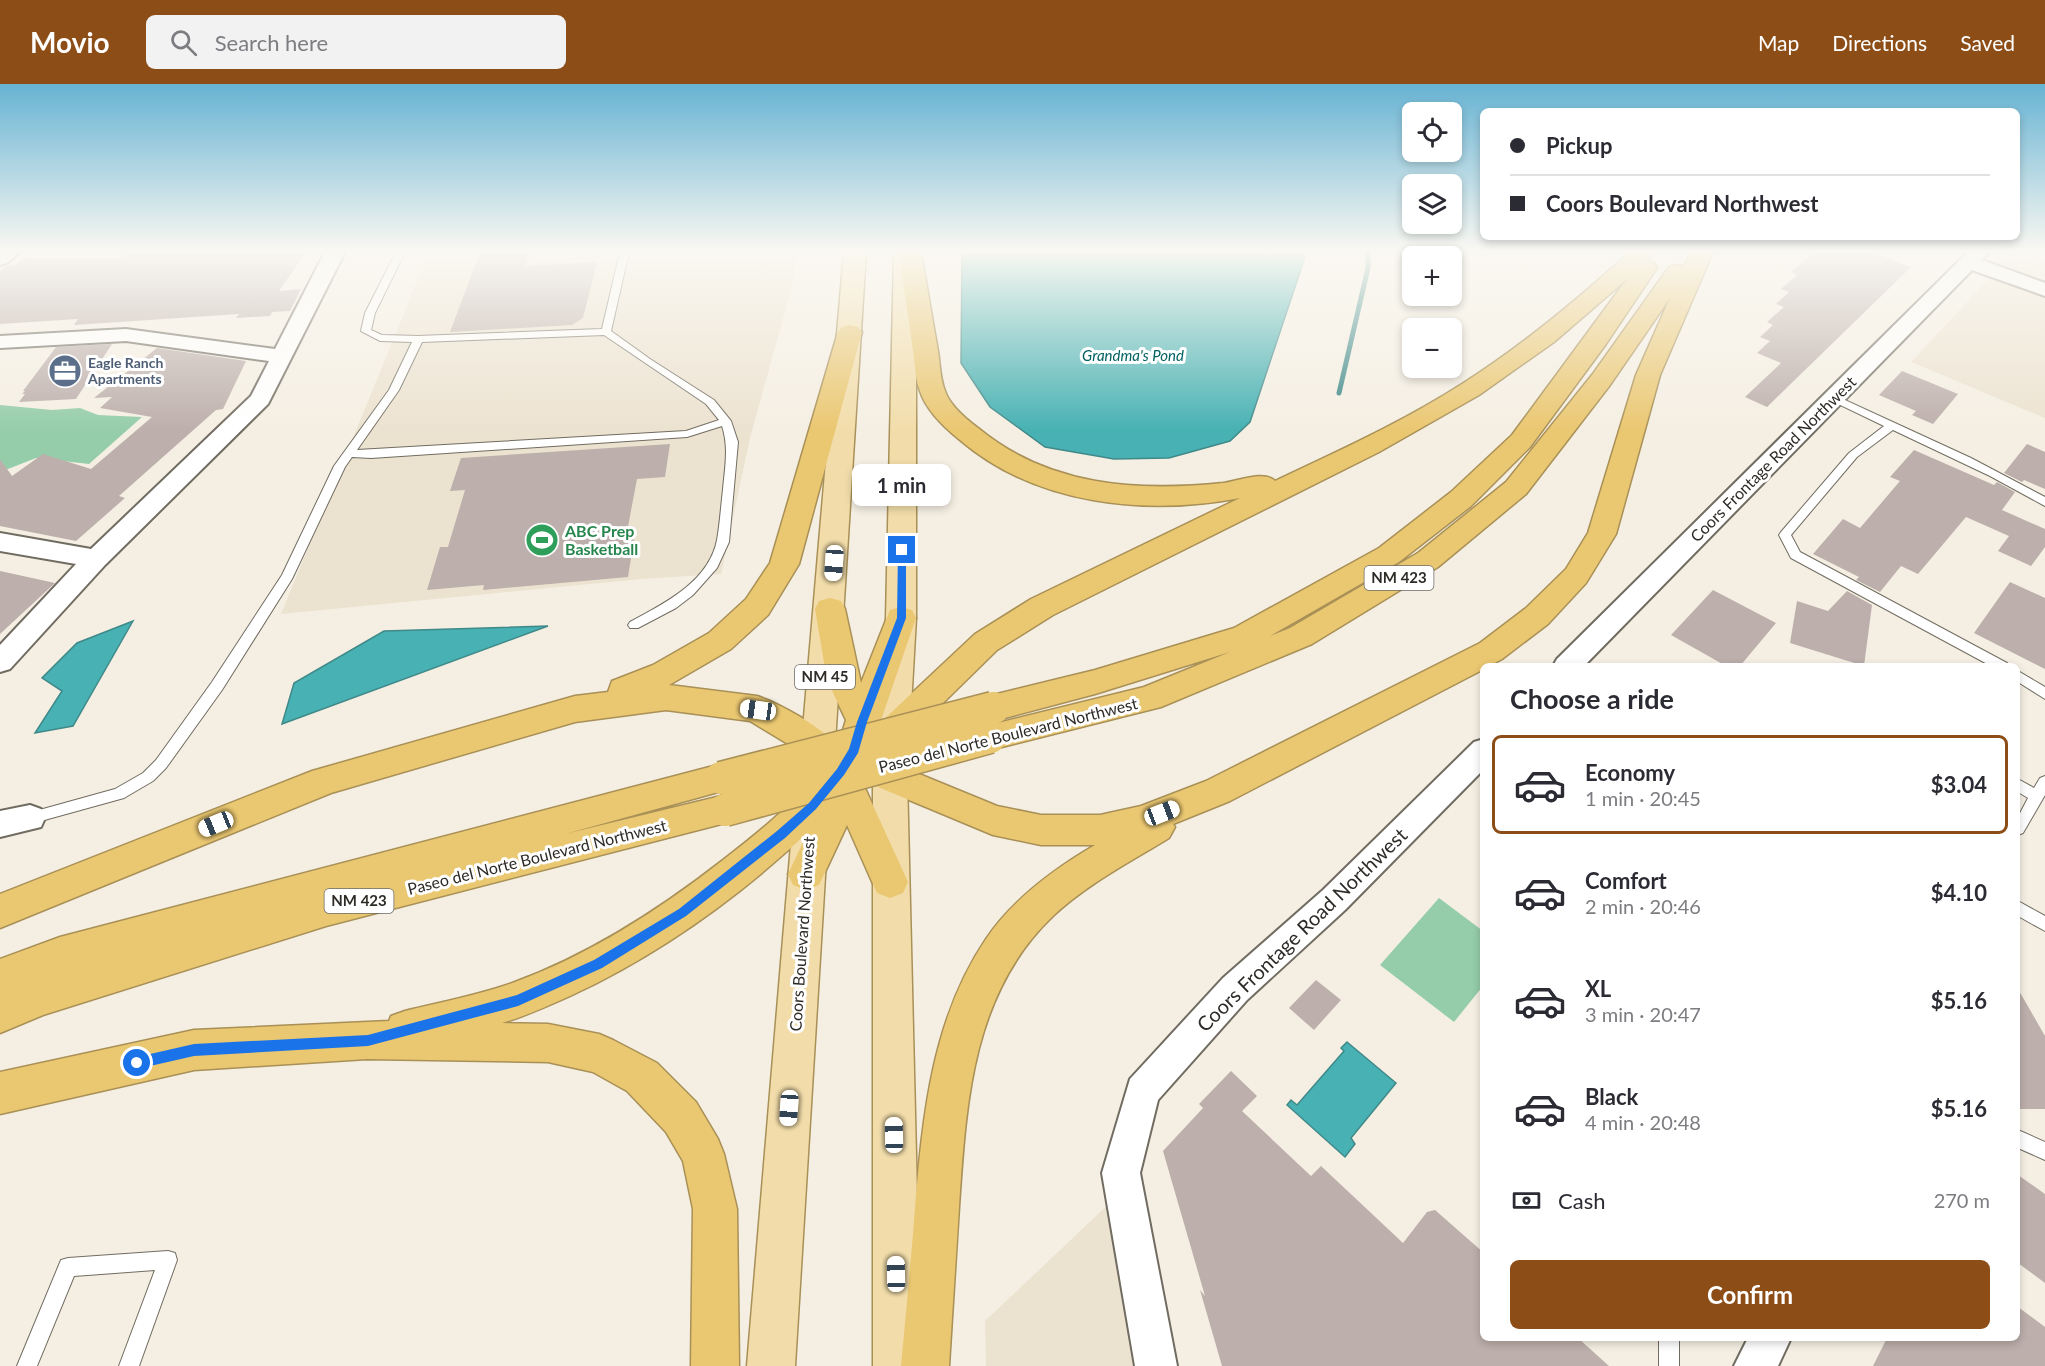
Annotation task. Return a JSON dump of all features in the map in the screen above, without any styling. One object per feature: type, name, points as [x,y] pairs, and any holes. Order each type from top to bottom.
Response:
[{"type":"highway","points":[[919,312],[932,392],[942,410],[993,453],[1027,472],[1065,485],[1114,495],[1161,498],[1220,494],[1307,477]]},
{"type":"highway","points":[[368,1040],[518,1000],[598,964],[682,913],[781,835],[844,779],[986,642],[1042,607],[1370,446],[1470,390],[1545,337],[1576,312]]},
{"type":"highway","name":"Paseo del Norte Boulevard Northwest","points":[[991,722],[1095,682],[1245,636],[1389,555],[1461,500],[1521,441],[1616,312]]},
{"type":"highway","name":"Paseo del Norte Boulevard Northwest","points":[[0,1014],[38,998],[326,909],[723,794],[991,722],[1161,693],[1301,636],[1428,560],[1516,488],[1601,380],[1649,312]]},
{"type":"highway","points":[[925,1366],[943,1134],[953,1067],[972,1004],[1000,951],[1039,904],[1084,870],[1218,791],[1491,651],[1537,616],[1576,576],[1602,534],[1648,375],[1676,312]]},
{"type":"highway","points":[[0,911],[324,781],[574,709],[664,674],[720,641],[757,607],[784,564],[850,332]]},
{"type":"highway","points":[[830,609],[843,680],[880,744],[993,820],[1041,830],[1100,830],[1144,820],[1218,791]]},
{"type":"highway","points":[[880,744],[901,618]]},
{"type":"highway","points":[[574,709],[666,697],[758,710],[819,746],[844,779],[890,882]]},
{"type":"highway","points":[[806,874],[844,779]]},
{"type":"highway","name":"Paseo del Norte Boulevard Northwest","points":[[0,977],[60,954],[723,794]]},
{"type":"highway","points":[[0,1093],[194,1050],[368,1040],[548,1043],[599,1054],[642,1077],[681,1117],[703,1154],[716,1209],[715,1366]]},
{"type":"main road","name":"Coors Boulevard Northwest","points":[[771,1366],[806,874],[819,746],[851,312]]},
{"type":"main road","points":[[901,618],[904,312]]},
{"type":"main road","points":[[880,744],[892,853],[890,882],[897,1366]]},
{"type":"street","points":[[0,662],[96,559],[261,399],[305,312]]},
{"type":"street","name":"Coors Frontage Road Northwest","points":[[1570,663],[1920,312]]},
{"type":"street","points":[[0,342],[126,335],[282,356]]},
{"type":"street","points":[[0,542],[96,559]]},
{"type":"street","name":"Coors Frontage Road Northwest","points":[[1156,1366],[1121,1173],[1143,1091],[1235,989],[1334,900],[1480,754]]},
{"type":"street","points":[[0,824],[30,818]]},
{"type":"street","points":[[1755,1366],[1769,1341]]},
{"type":"lane","points":[[371,312],[366,331],[380,338],[418,339],[606,332],[646,362],[710,402],[726,421],[733,442],[723,542],[717,557],[711,568],[689,592],[672,605],[634,625]]},
{"type":"lane","points":[[606,332],[611,312]]},
{"type":"lane","points":[[30,818],[119,795],[148,777],[160,764],[217,686],[277,594],[302,549],[348,453],[390,396],[418,339]]},
{"type":"lane","points":[[1834,398],[1890,427],[2009,480],[2045,502]]},
{"type":"lane","points":[[348,453],[371,454],[687,434],[726,421]]},
{"type":"lane","points":[[1890,427],[1853,455],[1785,535],[1795,555],[1996,663]]},
{"type":"lane","points":[[2020,677],[2045,694]]},
{"type":"lane","points":[[2020,826],[2045,782]]},
{"type":"lane","points":[[2020,786],[2037,796]]},
{"type":"lane","points":[[2020,909],[2045,924]]},
{"type":"lane","points":[[2020,1140],[2045,1151]]},
{"type":"lane","points":[[27,1366],[68,1267],[168,1260],[129,1366]]},
{"type":"lane","points":[[1669,1341],[1669,1366]]},
{"type":"shaded area","points":[[405,312],[785,312],[750,438],[721,574],[641,579],[281,614]]},
{"type":"shaded area","points":[[1958,312],[2045,312],[2045,418],[1911,362]]},
{"type":"shaded area","points":[[1115,1198],[1139,1366],[986,1366],[985,1321]]},
{"type":"green space","points":[[0,405],[52,410],[80,408],[98,415],[142,417],[89,464],[36,458],[3,471],[0,467]]},
{"type":"green space","points":[[1439,898],[1480,929],[1480,990],[1454,1022],[1380,965]]},
{"type":"water","name":"Grandma's Pond","points":[[961,312],[1287,312],[1250,422],[1230,441],[1169,458],[1114,459],[1045,447],[990,407],[961,363]]},
{"type":"water","points":[[133,621],[73,726],[35,733],[62,691],[42,678],[77,643]]},
{"type":"water","points":[[548,626],[282,724],[294,683],[384,631]]},
{"type":"water","points":[[1347,1042],[1396,1083],[1351,1138],[1355,1144],[1345,1157],[1287,1105],[1291,1100],[1297,1105],[1344,1051],[1341,1048]]},
{"type":"building","points":[[0,312],[275,312],[272,312],[270,316],[236,318],[239,314],[74,325],[78,319],[0,324]]},
{"type":"building","points":[[458,312],[585,312],[583,318],[572,325],[450,332]]},
{"type":"building","points":[[1779,312],[1865,312],[1767,407],[1745,397],[1781,363],[1757,353],[1770,341],[1760,337],[1773,325],[1767,322]]},
{"type":"building","name":"Eagle Ranch Apartments","points":[[112,344],[76,399],[19,402],[25,394],[22,394],[25,391],[23,391],[56,347]]},
{"type":"building","points":[[157,348],[246,361],[223,409],[216,410],[119,496],[125,498],[76,541],[0,526],[0,459],[12,476],[43,454],[91,469],[152,417],[100,408],[112,397],[94,398]]},
{"type":"building","points":[[1902,371],[1958,394],[1933,424],[1912,415],[1916,411],[1879,395]]},
{"type":"building","name":"ABC Prep Basketball","points":[[670,444],[665,477],[637,479],[627,532],[635,533],[628,577],[483,590],[484,585],[427,590],[440,547],[448,547],[465,490],[450,491],[461,458]]},
{"type":"building","points":[[2027,444],[2045,452],[2045,489],[2024,480],[2022,482],[2004,473]]},
{"type":"building","points":[[1914,450],[1994,485],[1997,482],[2015,492],[2002,510],[2045,529],[2045,547],[2031,566],[1998,551],[2009,536],[1966,517],[1918,574],[1901,566],[1880,592],[1856,580],[1859,577],[1813,554],[1843,519],[1860,528],[1900,481],[1890,477]]},
{"type":"building","points":[[0,571],[55,583],[0,634]]},
{"type":"building","points":[[2010,582],[2045,598],[2045,669],[1974,633]]},
{"type":"building","points":[[1713,590],[1776,623],[1743,663],[1721,663],[1671,635]]},
{"type":"building","points":[[1847,591],[1872,605],[1864,663],[1854,663],[1790,643],[1797,601],[1828,611]]},
{"type":"building","points":[[1316,980],[1341,1000],[1314,1030],[1289,1008]]},
{"type":"building","points":[[2020,992],[2045,1036],[2045,1109],[2020,1109]]},
{"type":"building","points":[[1231,1071],[1257,1096],[1242,1111],[1311,1176],[1321,1166],[1403,1243],[1427,1212],[1435,1210],[1480,1249],[1480,1341],[1581,1341],[1609,1366],[1222,1366],[1200,1290],[1205,1296],[1163,1151],[1203,1108],[1199,1104]]},
{"type":"building","points":[[2020,1176],[2045,1194],[2045,1283],[2020,1264]]},
{"type":"building","points":[[2020,1308],[2045,1327],[2045,1366],[1873,1366],[1886,1341],[2020,1341]]},
{"type":"waterway","points":[[1339,393],[1358,312]]},
{"type":"place","name":"Eagle Ranch Apartments","points":[[65,371]]},
{"type":"place","name":"ABC Prep Basketball","points":[[542,540]]},
{"type":"route","points":[[137,1063],[194,1050],[368,1040],[518,1000],[598,964],[682,913],[781,835],[812,806],[841,772],[854,750],[862,722],[901,618],[902,550]]}]
